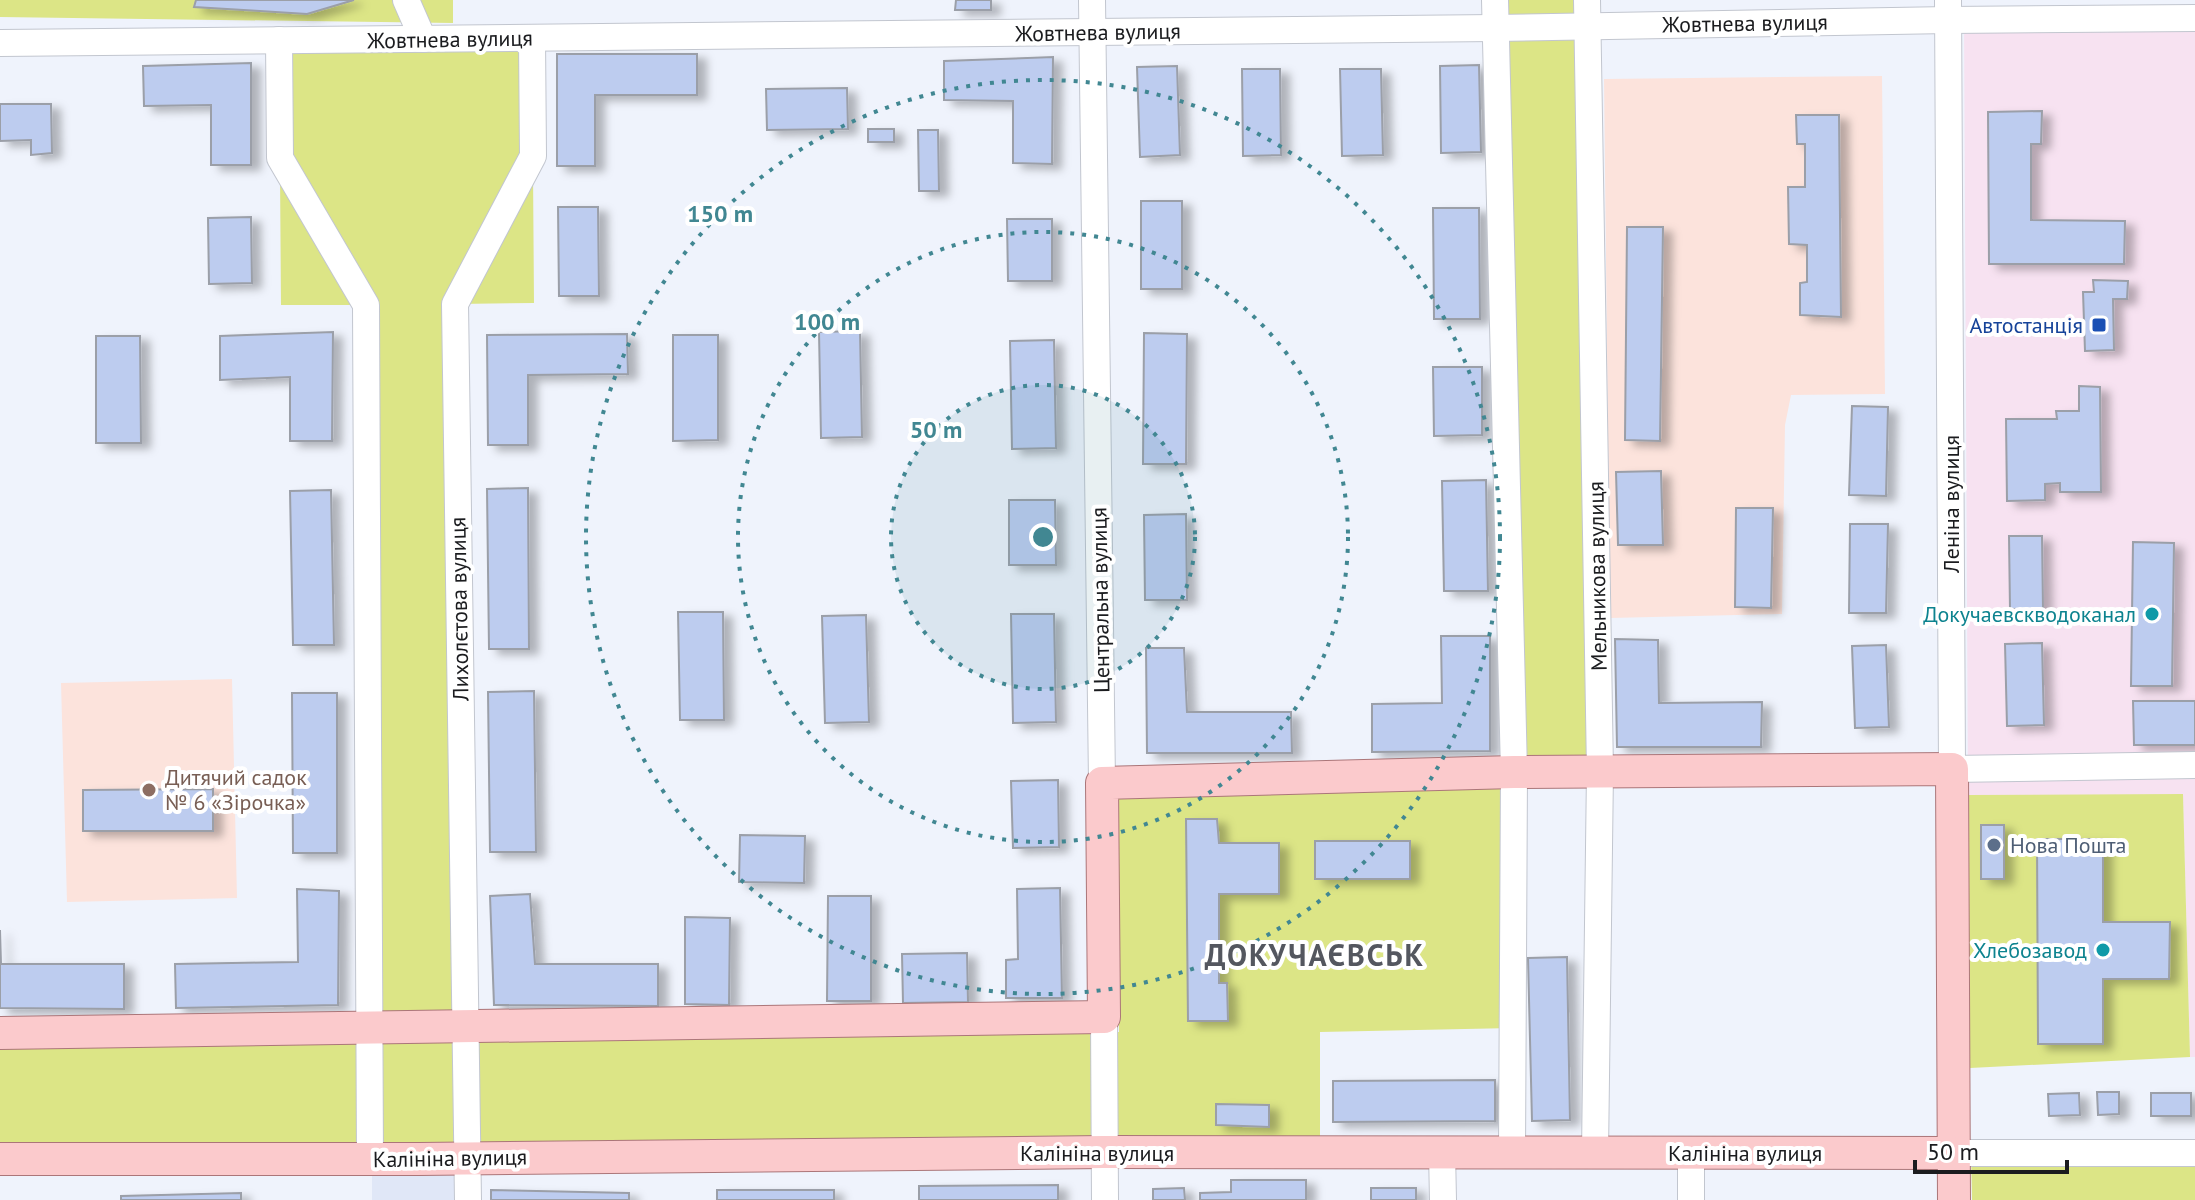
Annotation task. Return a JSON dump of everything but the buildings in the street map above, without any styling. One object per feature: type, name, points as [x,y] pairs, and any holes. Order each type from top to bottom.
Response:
[{"type":"main road","points":[[1102,783],[1514,772],[1952,769]]},
{"type":"main road","name":"Леніна вулиця","points":[[1952,769],[1954,1200]]},
{"type":"main road","name":"Центральна вулиця","points":[[1102,783],[1104,1017]]},
{"type":"main road","points":[[0,1033],[1104,1017]]},
{"type":"main road","name":"Калініна вулиця","points":[[0,1159],[1104,1152],[1954,1153]]},
{"type":"street","points":[[406,0],[423,39]]},
{"type":"street","name":"Центральна вулиця","points":[[1092,0],[1102,783]]},
{"type":"street","points":[[1495,0],[1514,772],[1512,1152]]},
{"type":"street","name":"Жовтнева вулиця","points":[[0,43],[1495,28],[1588,13],[1948,10],[2195,18]]},
{"type":"street","name":"Леніна вулиця","points":[[1948,10],[1952,769]]},
{"type":"street","name":"Мельникова вулиця","points":[[1588,13],[1600,771],[1595,1153]]},
{"type":"street","name":"Лихолєтова вулиця","points":[[468,1200],[455,304],[533,156],[532,38]]},
{"type":"street","points":[[279,40],[280,158],[366,305],[370,1159]]},
{"type":"street","points":[[1952,769],[2195,765]]},
{"type":"street","name":"Центральна вулиця","points":[[1104,1017],[1105,1200]]},
{"type":"street","points":[[1442,1152],[1443,1200]]},
{"type":"street","points":[[1691,1153],[1691,1200]]},
{"type":"street","name":"Калініна вулиця","points":[[1954,1153],[2195,1153]]},
{"type":"shaded area","points":[[2195,18],[2195,1057],[2190,1057],[2183,795],[1968,795],[1964,20]]},
{"type":"shaded area","points":[[1882,76],[1885,394],[1791,395],[1785,425],[1782,614],[1610,618],[1604,79]]},
{"type":"shaded area","name":"Дитячий садок № 6 «Зірочка»","points":[[232,679],[237,898],[67,902],[61,683]]},
{"type":"shaded area","points":[[467,1171],[468,1200],[372,1200],[372,1172]]},
{"type":"green space","points":[[0,0],[453,0],[453,23],[0,17]]},
{"type":"green space","points":[[1495,0],[1587,0],[1600,758],[1514,759]]},
{"type":"green space","points":[[532,38],[534,303],[456,304],[465,1011],[371,1012],[366,305],[281,305],[279,40]]},
{"type":"green space","points":[[1515,785],[1513,1028],[1320,1032],[1320,1139],[0,1147],[0,1047],[1119,1032],[1116,793]]},
{"type":"green space","points":[[2183,794],[2190,1057],[1970,1068],[1968,795]]},
{"type":"green space","points":[[1971,1153],[2195,1153],[2195,1200],[1972,1200]]},
{"type":"place","name":"Автостанція","points":[[2099,325]]},
{"type":"place","name":"Докучаевскводоканал","points":[[2152,614]]},
{"type":"place","name":"Дитячий садок № 6 «Зірочка»","points":[[149,790]]},
{"type":"place","name":"Нова Пошта","points":[[1994,845]]},
{"type":"place","name":"Хлебозавод","points":[[2103,950]]},
{"type":"district","name":"ДОКУЧАЄВСЬК","points":[[1315,956]]}]
